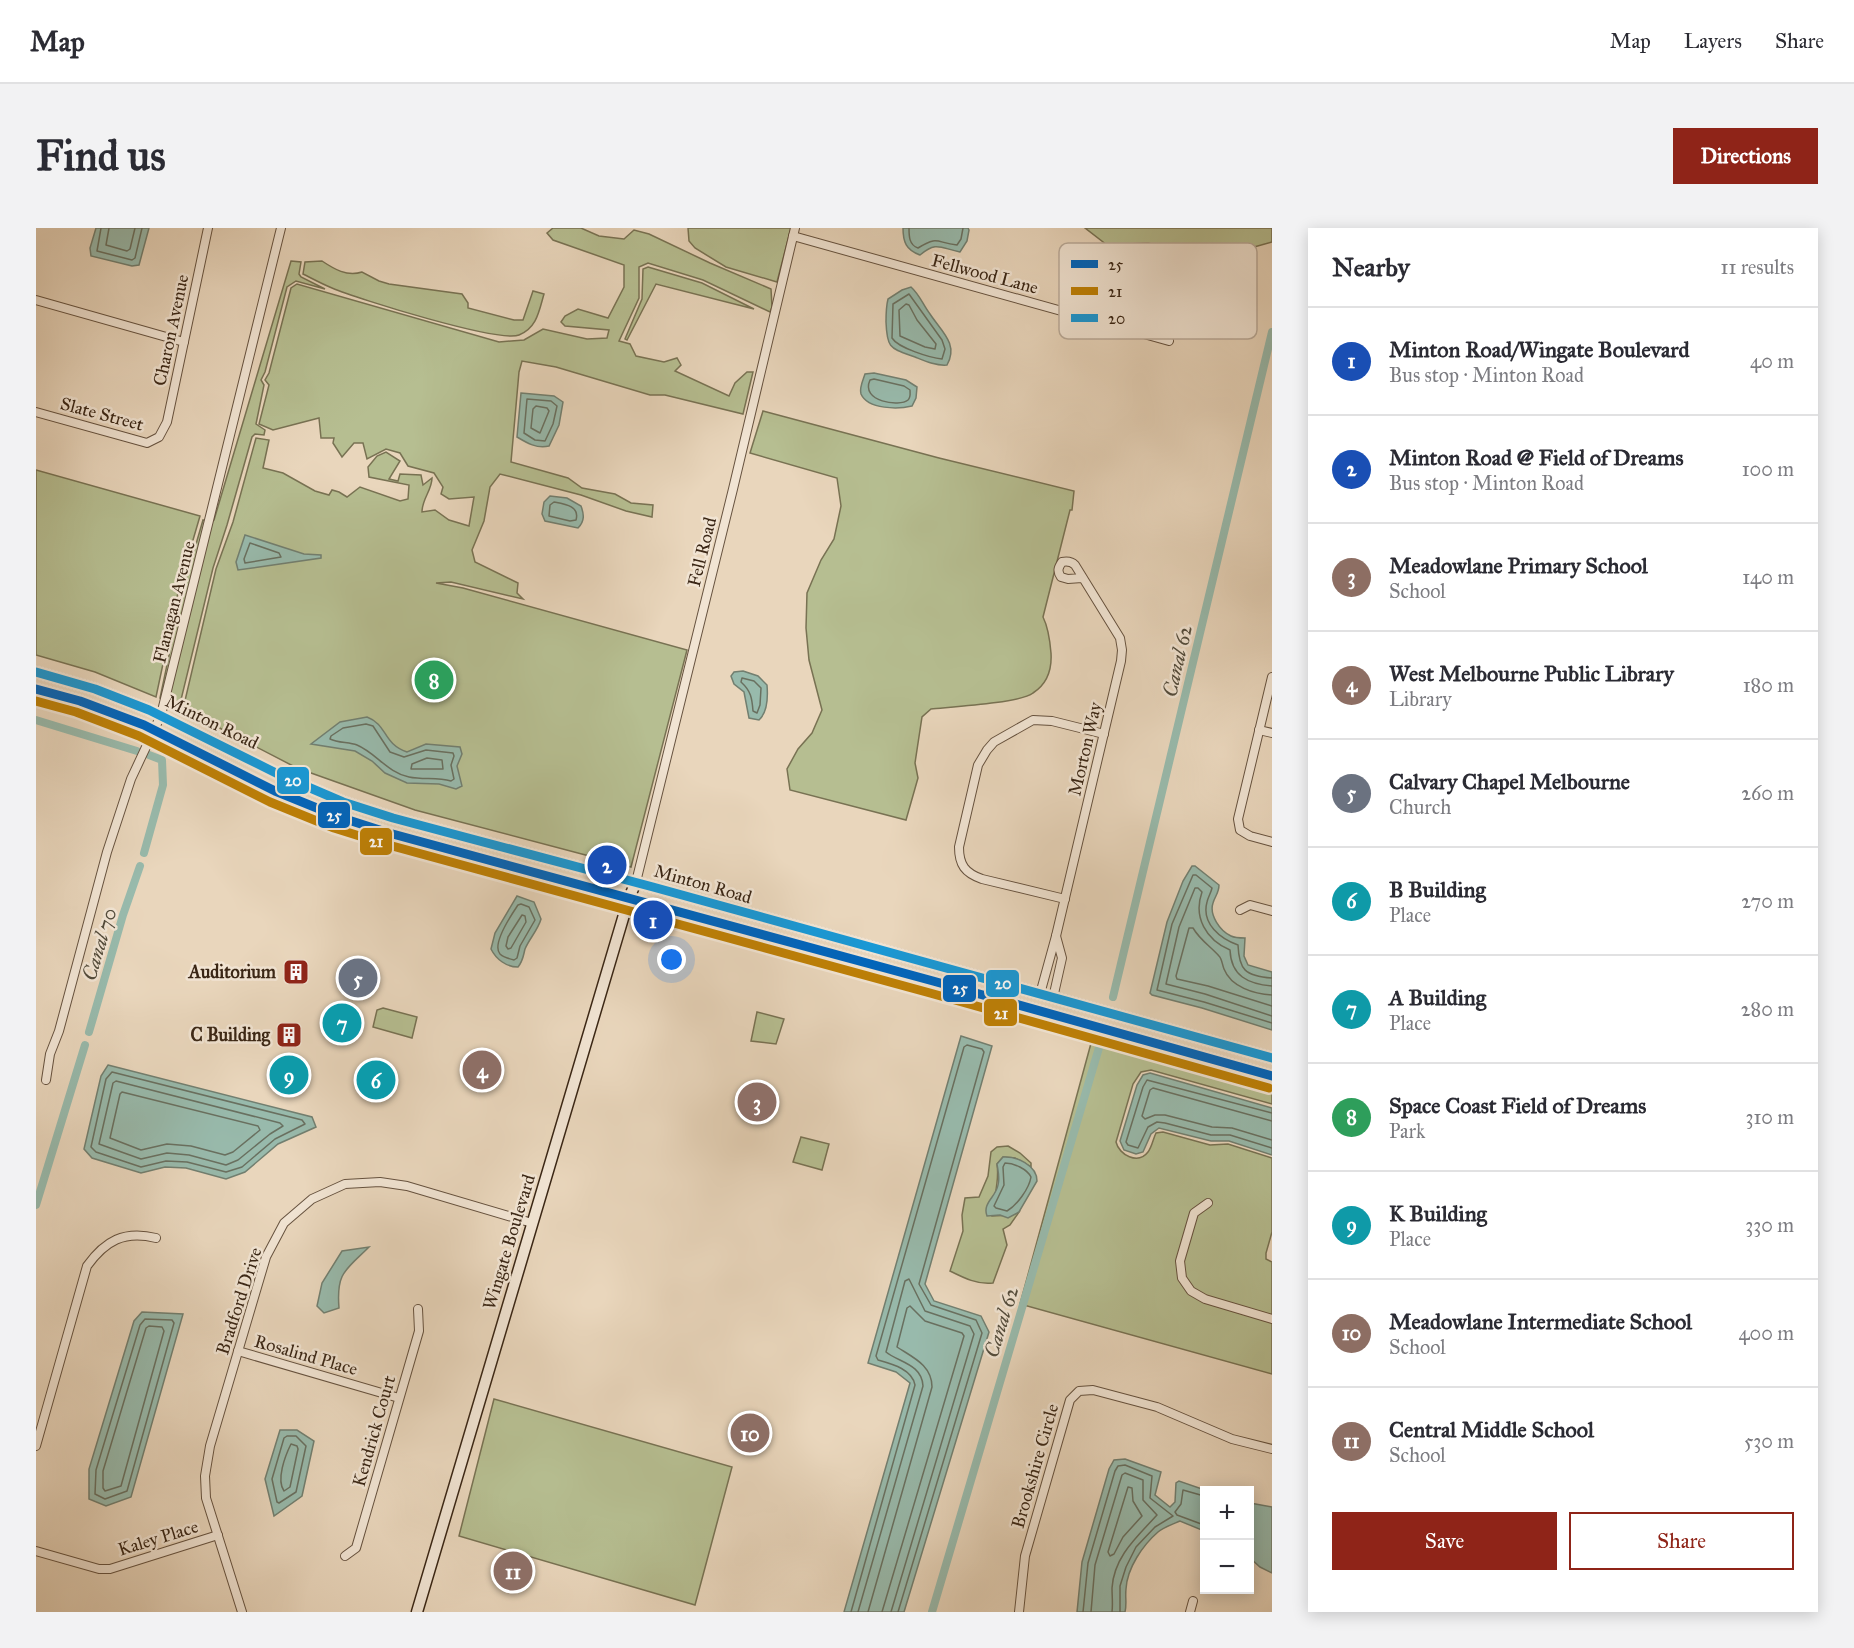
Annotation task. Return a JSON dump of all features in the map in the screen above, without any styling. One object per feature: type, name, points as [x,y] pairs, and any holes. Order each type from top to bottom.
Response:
[{"type":"main road","name":"Minton Road","points":[[36,672],[95,689],[161,715],[280,775],[343,802],[393,818],[636,882],[1272,1058]]},
{"type":"main road","name":"Minton Road","points":[[36,689],[80,701],[155,730],[275,791],[339,817],[374,828],[1272,1076]]},
{"type":"main road","points":[[374,828],[393,818],[403,837]]},
{"type":"main road","name":"Wingate Boulevard","points":[[417,1612],[629,898],[636,882]]},
{"type":"street","name":"Charon Avenue","points":[[159,437],[167,422],[208,228]]},
{"type":"street","name":"Flanagan Avenue","points":[[46,1080],[50,1054],[59,1031],[107,852],[131,779],[161,715],[281,228]]},
{"type":"street","name":"Fellwood Lane","points":[[794,232],[1059,309]]},
{"type":"street","name":"Fell Road","points":[[636,882],[794,232]]},
{"type":"street","points":[[36,300],[184,342]]},
{"type":"street","name":"Fellwood Lane","points":[[1162,339],[1169,341]]},
{"type":"street","name":"Slate Street","points":[[36,412],[147,443],[159,437]]},
{"type":"street","name":"Morton Way","points":[[1040,994],[1065,899],[1121,661],[1120,638],[1082,578]]},
{"type":"street","points":[[1272,677],[1238,819],[1240,830],[1250,836],[1272,842]]},
{"type":"street","points":[[1065,899],[982,879],[963,868],[959,858],[959,847],[978,765],[994,742],[1033,720],[1052,721],[1104,734]]},
{"type":"street","points":[[1259,730],[1272,733]]},
{"type":"street","points":[[1240,910],[1250,905],[1272,911]]},
{"type":"street","name":"Morton Way","points":[[1053,998],[1062,958],[1056,936]]},
{"type":"street","points":[[933,981],[937,966]]},
{"type":"street","name":"Bradford Drive","points":[[242,1612],[206,1498],[205,1476],[210,1446],[266,1257],[284,1223],[312,1199],[345,1184],[380,1182],[406,1186],[532,1223]]},
{"type":"street","points":[[1208,1203],[1194,1213],[1180,1260],[1182,1278],[1191,1291],[1204,1299],[1272,1319]]},
{"type":"street","points":[[36,1446],[87,1266],[98,1251],[111,1241],[141,1234],[156,1238]]},
{"type":"street","name":"Kendrick Court","points":[[345,1556],[356,1548],[419,1331],[418,1309]]},
{"type":"street","name":"Rosalind Place","points":[[238,1351],[399,1398]]},
{"type":"street","name":"Brookshire Circle","points":[[1019,1612],[1024,1556],[1070,1400],[1079,1390],[1093,1390],[1157,1407],[1232,1439],[1272,1449]]},
{"type":"street","name":"Kaley Place","points":[[36,1551],[99,1569],[110,1569],[218,1535]]},
{"type":"street","points":[[1190,1612],[1194,1601]]},
{"type":"shaded area","points":[[553,228],[581,228],[599,236],[624,239],[634,230],[649,234],[771,289],[770,312],[703,280],[648,263],[639,267],[639,298],[619,341],[630,344],[636,356],[664,362],[677,358],[681,365],[675,371],[729,396],[735,383],[747,372],[753,372],[743,414],[665,395],[650,395],[556,367],[522,361],[511,462],[568,478],[582,488],[615,494],[631,503],[653,505],[652,517],[626,511],[581,495],[500,474],[490,487],[484,521],[472,550],[475,562],[518,583],[517,593],[523,599],[451,582],[436,583],[463,588],[687,650],[631,867],[415,810],[297,768],[183,709],[216,569],[233,522],[256,438],[269,440],[263,468],[283,473],[315,491],[329,495],[332,490],[347,497],[360,487],[400,501],[408,499],[409,485],[369,477],[368,467],[377,456],[386,452],[400,461],[389,479],[398,481],[400,474],[421,475],[423,485],[432,478],[422,512],[435,510],[449,520],[469,526],[474,497],[449,499],[441,494],[443,487],[434,473],[408,466],[400,453],[386,449],[367,459],[363,443],[354,443],[342,457],[333,443],[334,438],[321,438],[319,418],[273,430],[259,424],[269,385],[265,380],[269,373],[291,288],[297,284],[499,342],[524,340],[543,329],[587,339],[607,338],[609,330],[565,326],[561,322],[565,316],[578,309],[608,318],[624,287],[624,265],[553,240],[547,233]]},
{"type":"shaded area","points":[[688,228],[791,228],[777,282],[726,267],[695,248],[689,241]]},
{"type":"shaded area","points":[[1085,228],[1272,228],[1272,242],[1257,246],[1257,243],[1104,243]]},
{"type":"shaded area","points":[[291,261],[301,262],[299,274],[301,277],[325,289],[296,281],[287,287],[261,380],[264,385],[256,424],[265,430],[264,435],[255,434],[252,437],[213,568],[179,708],[160,698],[183,589],[203,520],[211,522],[214,520]]},
{"type":"shaded area","points":[[322,261],[341,271],[351,274],[362,272],[389,284],[462,294],[468,303],[468,308],[514,320],[523,320],[533,291],[544,294],[534,323],[525,332],[506,336],[485,333],[369,301],[332,288],[303,274],[305,262]]},
{"type":"shaded area","points":[[648,267],[702,283],[754,309],[656,284],[627,340],[625,339],[642,299],[643,269]]},
{"type":"shaded area","points":[[763,411],[1074,491],[1072,510],[1070,510],[1043,617],[1049,634],[1051,653],[1051,665],[1045,681],[1033,693],[1026,696],[1000,702],[931,709],[922,717],[915,763],[918,778],[906,820],[790,790],[787,769],[798,749],[812,733],[822,710],[809,660],[806,628],[807,593],[821,560],[834,539],[841,506],[837,478],[750,453]]},
{"type":"shaded area","points":[[36,470],[200,516],[179,588],[156,697],[95,672],[36,655]]},
{"type":"shaded area","points":[[383,1008],[417,1017],[412,1038],[373,1027],[377,1010]]},
{"type":"shaded area","points":[[757,1012],[784,1019],[776,1044],[751,1041]]},
{"type":"shaded area","points":[[1093,1036],[1272,1086],[1272,1104],[1151,1070],[1141,1072],[1133,1084],[1116,1142],[1121,1151],[1129,1157],[1139,1158],[1149,1150],[1156,1133],[1163,1132],[1210,1145],[1228,1144],[1272,1158],[1272,1232],[1266,1259],[1272,1262],[1272,1374],[1020,1304]]},
{"type":"shaded area","points":[[801,1137],[829,1144],[822,1170],[793,1162]]},
{"type":"shaded area","points":[[1008,1146],[1031,1163],[1031,1167],[1015,1158],[1003,1157],[997,1164],[998,1178],[992,1216],[1012,1215],[1019,1212],[1010,1225],[1003,1229],[1007,1245],[993,1283],[976,1282],[950,1271],[963,1231],[962,1215],[965,1198],[979,1197],[988,1176],[991,1152],[997,1147]]},
{"type":"shaded area","points":[[494,1399],[732,1467],[695,1605],[459,1536]]},
{"type":"water","points":[[96,228],[149,228],[139,265],[132,266],[91,256],[90,248]]},
{"type":"water","points":[[903,228],[968,228],[969,230],[967,241],[960,252],[935,247],[920,255],[911,251],[906,245]]},
{"type":"water","points":[[911,287],[950,344],[951,351],[947,365],[931,363],[900,352],[889,343],[886,322],[888,299]]},
{"type":"water","points":[[874,373],[906,380],[917,387],[916,398],[912,406],[900,408],[877,406],[865,399],[861,394],[862,381],[865,374]]},
{"type":"water","points":[[521,393],[554,396],[563,402],[559,425],[549,446],[536,446],[517,437]]},
{"type":"water","points":[[550,496],[567,498],[581,506],[583,517],[578,528],[545,521],[542,514],[544,502]]},
{"type":"water","points":[[245,535],[304,554],[321,555],[321,558],[238,570],[236,562]]},
{"type":"water","points":[[743,671],[758,676],[767,685],[766,709],[759,720],[749,718],[744,692],[734,684],[731,676],[734,672]]},
{"type":"water","points":[[367,717],[379,725],[393,744],[407,752],[426,744],[460,747],[462,754],[457,766],[462,786],[456,789],[439,784],[407,783],[385,773],[372,761],[355,751],[311,744],[340,722]]},
{"type":"water","points":[[1192,866],[1219,885],[1212,908],[1219,927],[1234,937],[1245,938],[1244,956],[1248,965],[1272,972],[1272,1030],[1150,993],[1167,922],[1183,881]]},
{"type":"water","points":[[517,896],[534,902],[541,919],[518,967],[502,962],[491,949],[495,933]]},
{"type":"water","points":[[961,1036],[992,1046],[925,1284],[934,1301],[981,1316],[989,1332],[904,1612],[844,1612],[910,1383],[896,1372],[868,1363]]},
{"type":"water","points":[[108,1065],[312,1117],[316,1127],[278,1144],[245,1172],[226,1179],[186,1168],[165,1167],[141,1173],[92,1158],[84,1149],[101,1076]]},
{"type":"water","points":[[1150,1073],[1272,1108],[1272,1155],[1229,1141],[1211,1141],[1159,1128],[1151,1134],[1143,1152],[1136,1154],[1124,1150],[1120,1141],[1137,1085],[1143,1075]]},
{"type":"water","points":[[1003,1157],[1014,1158],[1030,1166],[1034,1170],[1037,1181],[1019,1212],[1008,1218],[1000,1215],[987,1216],[986,1211],[997,1189],[999,1180],[997,1164]]},
{"type":"water","points":[[369,1247],[349,1267],[341,1279],[338,1296],[339,1308],[324,1313],[317,1306],[322,1283],[342,1251]]},
{"type":"water","points":[[142,1312],[183,1314],[131,1497],[106,1506],[89,1499],[89,1469],[134,1321]]},
{"type":"water","points":[[280,1430],[297,1430],[314,1441],[302,1496],[274,1516],[265,1479]]},
{"type":"water","points":[[1125,1459],[1161,1472],[1155,1495],[1170,1507],[1175,1502],[1176,1483],[1179,1481],[1200,1488],[1200,1529],[1180,1521],[1152,1537],[1129,1573],[1125,1612],[1077,1612],[1082,1562],[1109,1469],[1114,1460]]},
{"type":"water","points":[[1254,1504],[1272,1507],[1272,1573],[1254,1562]]},
{"type":"waterway","name":"Canal 62","points":[[1113,997],[1272,332]]},
{"type":"waterway","points":[[36,720],[137,751]]},
{"type":"waterway","name":"Canal 70","points":[[144,853],[163,785],[162,760],[149,755]]},
{"type":"waterway","name":"Canal 70","points":[[89,1032],[123,915],[140,866]]},
{"type":"waterway","name":"Canal 62","points":[[932,1612],[1101,1041]]},
{"type":"waterway","name":"Canal 70","points":[[36,1205],[85,1045]]},
{"type":"transit line","name":"20","points":[[36,672],[95,689],[149,710],[280,775],[343,802],[393,818],[653,887],[1272,1058]]},
{"type":"transit line","name":"25","points":[[36,689],[80,701],[144,725],[275,791],[339,817],[389,833],[1272,1076]]},
{"type":"transit line","name":"21","points":[[36,701],[76,712],[139,736],[270,802],[334,828],[1269,1088]]},
{"type":"place","name":"Space Coast Field of Dreams","points":[[434,680]]},
{"type":"place","name":"Minton Road @ Field of Dreams","points":[[607,865]]},
{"type":"place","name":"Minton Road/Wingate Boulevard","points":[[653,920]]},
{"type":"place","name":"Auditorium","points":[[296,972]]},
{"type":"place","name":"Calvary Chapel Melbourne","points":[[358,978]]},
{"type":"place","name":"A Building","points":[[342,1023]]},
{"type":"place","name":"C Building","points":[[289,1035]]},
{"type":"place","name":"West Melbourne Public Library","points":[[482,1070]]},
{"type":"place","name":"K Building","points":[[289,1075]]},
{"type":"place","name":"B Building","points":[[376,1080]]},
{"type":"place","name":"Meadowlane Primary School","points":[[757,1102]]},
{"type":"place","name":"Meadowlane Intermediate School","points":[[750,1433]]},
{"type":"place","name":"Central Middle School","points":[[513,1571]]}]
